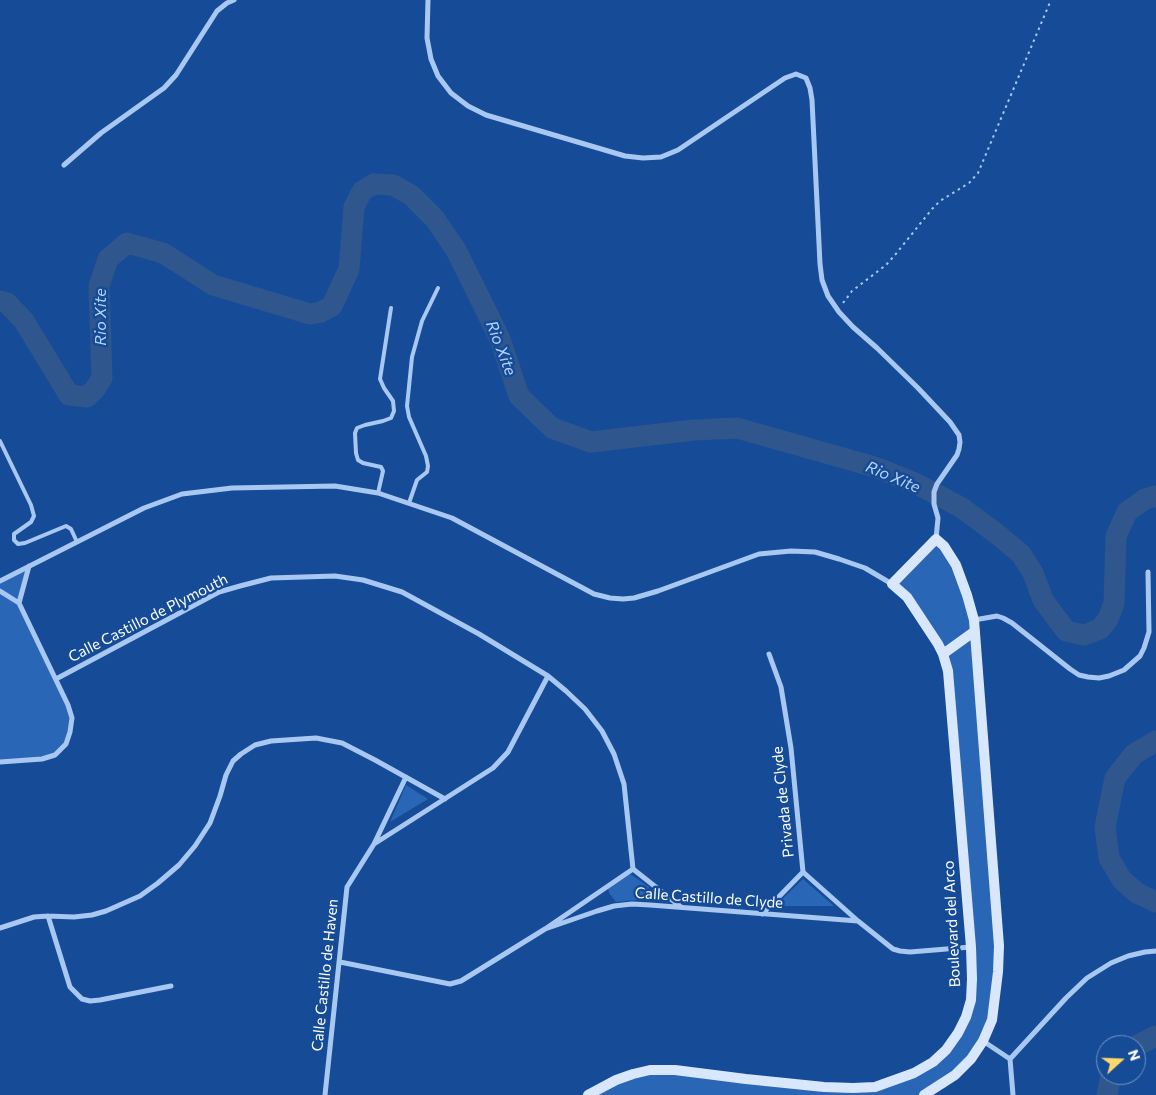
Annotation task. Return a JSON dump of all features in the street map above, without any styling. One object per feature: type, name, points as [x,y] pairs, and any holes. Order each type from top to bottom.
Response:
[{"type":"street","points":[[64,164],[101,133],[164,88],[176,75],[217,11],[234,0]]},
{"type":"street","points":[[0,581],[144,508],[182,494],[232,488],[335,486],[378,493],[452,518],[594,594],[623,599],[658,591],[759,554],[792,551],[815,552],[848,562],[865,568],[892,584],[936,539],[938,518],[934,504],[934,492],[951,465],[959,449],[960,442],[955,428],[918,388],[853,327],[828,296],[822,280],[820,264],[812,100],[806,78],[796,74],[785,78],[678,150],[662,157],[643,158],[625,156],[486,115],[468,106],[451,93],[438,76],[431,59],[427,38],[428,0]]},
{"type":"street","points":[[924,1095],[956,1075],[971,1060],[983,1041],[992,1020],[999,946],[974,620],[956,565],[944,546],[936,539]]},
{"type":"street","points":[[19,603],[29,566]]},
{"type":"street","points":[[974,620],[997,616],[1003,618],[1079,675],[1099,678],[1109,676],[1124,670],[1140,656],[1144,648],[1149,632],[1148,572]]},
{"type":"street","name":"Calle Castillo de Plymouth","points":[[56,679],[219,592],[271,578],[335,576],[363,580],[402,592],[479,634],[548,676],[585,709],[602,731],[614,754],[624,784],[633,869]]},
{"type":"street","name":"Boulevard del Arco","points":[[588,1095],[616,1080],[650,1070],[675,1070],[824,1087],[875,1087],[914,1073],[933,1062],[946,1050],[958,1033],[966,1017],[971,1000],[972,979],[948,671],[938,644],[907,597],[892,584]]},
{"type":"street","points":[[0,591],[19,603],[68,705],[72,718],[66,744],[55,755],[42,759],[0,762]]},
{"type":"street","points":[[943,654],[975,632]]},
{"type":"street","name":"Privada de Clyde","points":[[769,654],[781,687],[789,739],[803,872],[893,949],[910,952],[971,947]]},
{"type":"street","name":"Calle Castillo de Haven","points":[[325,1095],[347,887],[374,844],[493,768],[502,759],[508,752],[548,676]]},
{"type":"street","points":[[0,928],[48,916],[74,917],[92,915],[140,896],[179,865],[194,846],[210,823],[226,775],[233,761],[255,745],[271,741],[316,738],[342,743],[445,799]]},
{"type":"street","points":[[374,844],[406,777]]},
{"type":"street","points":[[545,929],[633,869],[682,908]]},
{"type":"street","name":"Privada de Clyde","points":[[762,914],[803,872]]},
{"type":"street","name":"Calle Castillo de Clyde","points":[[340,962],[450,984],[461,981],[545,929],[614,906],[632,904],[858,921]]},
{"type":"street","points":[[48,916],[70,987],[82,999],[90,1001],[100,1000],[171,986]]},
{"type":"street","points":[[1013,1095],[1010,1059],[1066,998],[1087,978],[1112,963],[1128,956],[1145,952],[1156,952]]},
{"type":"street","points":[[983,1041],[1010,1059]]},
{"type":"lane","points":[[409,503],[417,480],[427,472],[428,466],[426,456],[409,417],[407,406],[412,357],[422,321],[438,288]]},
{"type":"lane","points":[[378,493],[384,471],[381,467],[358,460],[355,433],[357,428],[390,418],[394,411],[393,401],[380,379],[392,308]]},
{"type":"lane","points":[[0,441],[32,505],[34,516],[31,522],[14,534],[14,540],[18,544],[25,543],[66,526],[71,528],[77,542]]},
{"type":"path","points":[[839,312],[852,291],[896,255],[932,208],[940,201],[969,184],[978,173],[1050,0]]},
{"type":"shaded area","points":[[936,539],[944,546],[974,620],[999,946],[995,1000],[971,1059],[924,1095],[588,1095],[650,1070],[853,1088],[896,1080],[946,1050],[971,1000],[943,654],[892,584]]},
{"type":"shaded area","points":[[29,566],[19,603],[72,718],[66,744],[55,755],[42,759],[0,762],[0,581]]},
{"type":"shaded area","points":[[406,785],[428,799],[390,822]]},
{"type":"shaded area","points":[[630,874],[649,887],[645,899],[616,902],[609,893],[608,888]]},
{"type":"shaded area","points":[[803,879],[834,906],[775,906]]},
{"type":"waterway","name":"Rio Xite","points":[[0,301],[7,303],[24,321],[69,395],[87,397],[102,378],[99,286],[108,259],[127,243],[163,253],[213,285],[310,314],[321,312],[332,306],[349,269],[354,207],[362,191],[374,184],[393,185],[411,195],[435,219],[456,250],[500,339],[519,396],[552,428],[591,442],[694,430],[737,428],[875,467],[917,484],[962,508],[997,534],[1021,554],[1033,573],[1043,600],[1066,631],[1084,635],[1100,629],[1108,619],[1114,603],[1116,536],[1127,512],[1145,499],[1156,496]]},
{"type":"waterway","name":"Rio Xite","points":[[1156,741],[1134,754],[1115,778],[1105,827],[1109,858],[1122,880],[1137,893],[1156,902]]},
{"type":"waterway","name":"Rio Xite","points":[[1146,1041],[1156,1036]]},
{"type":"waterway","name":"Rio Xite","points":[[1107,1095],[1109,1085]]}]
